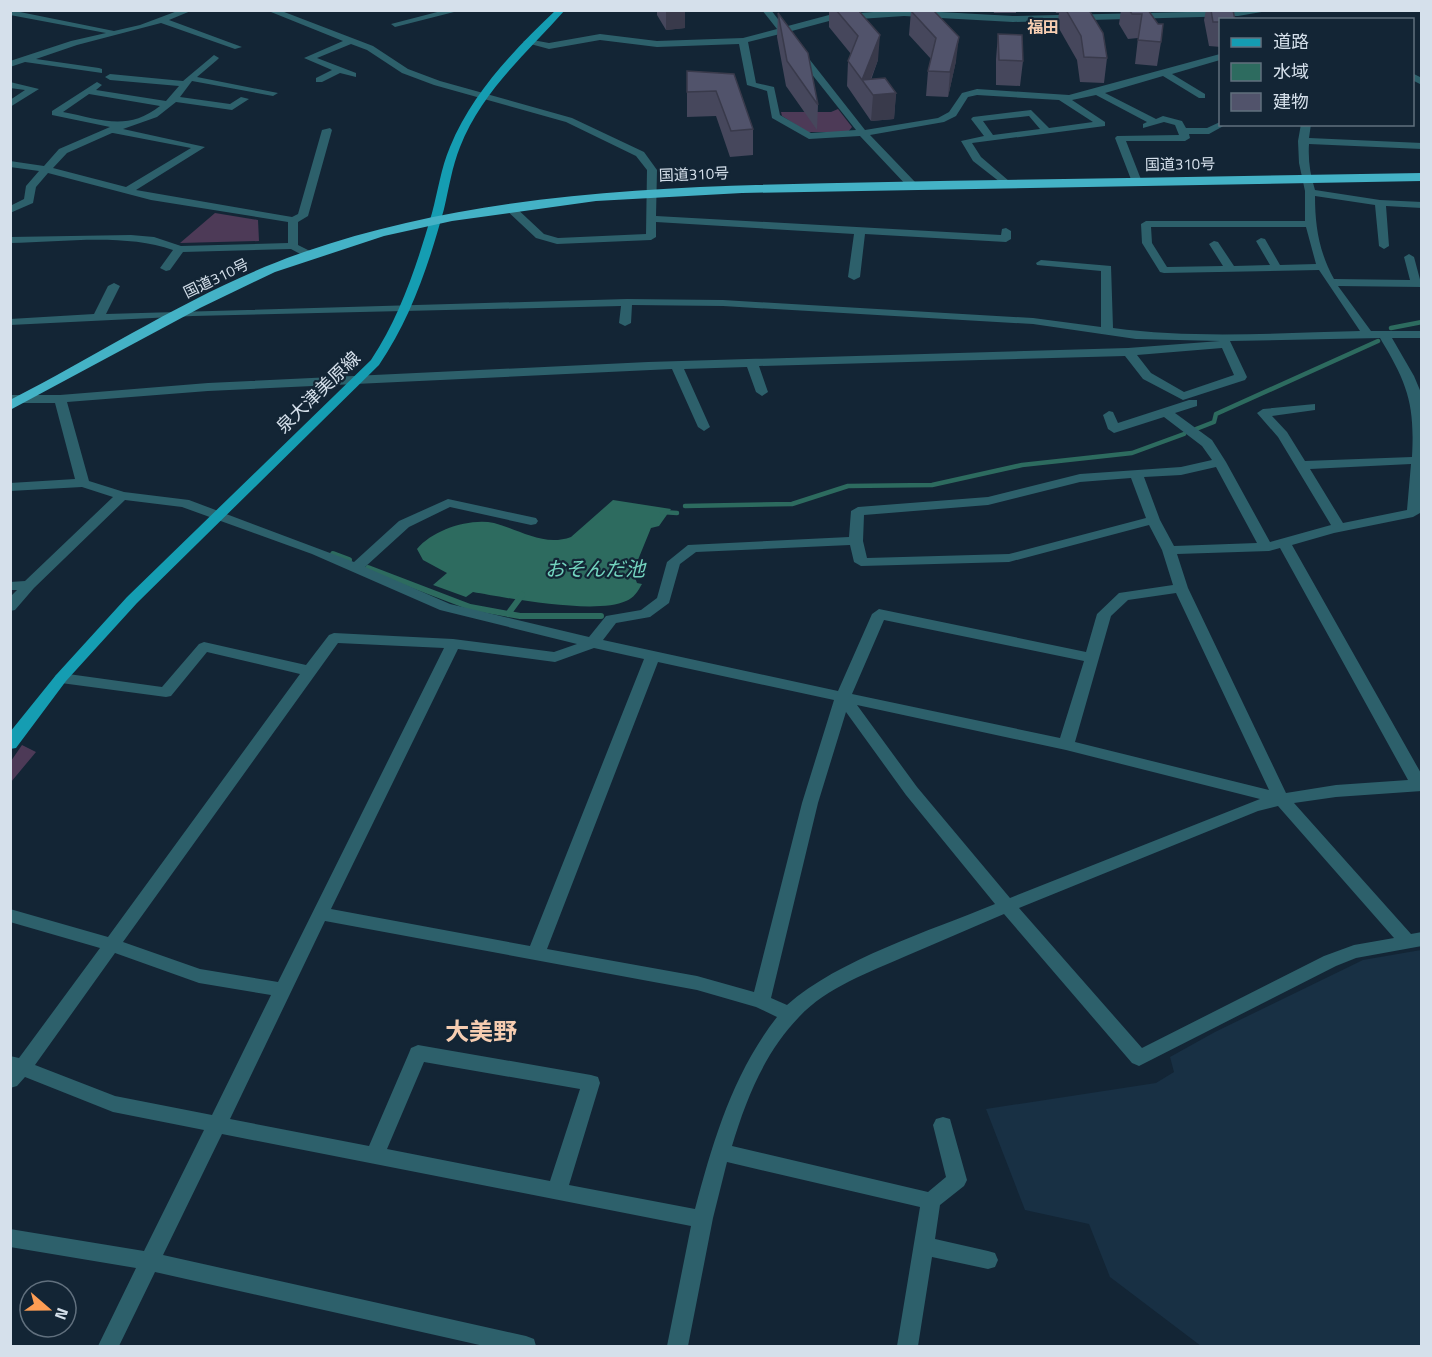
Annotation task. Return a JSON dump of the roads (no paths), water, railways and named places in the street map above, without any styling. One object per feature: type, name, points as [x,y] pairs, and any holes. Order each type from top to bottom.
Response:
[{"type":"highway","name":"国道310号","points":[[10,406],[245,281],[308,255],[435,221],[509,207],[651,191],[1422,177]]},
{"type":"main road","name":"泉大津美原線","points":[[10,744],[61,678],[132,600],[358,379],[388,344],[405,308],[435,221],[455,146],[482,96],[527,42],[561,10]]},
{"type":"street","points":[[34,17],[49,10]]},
{"type":"street","points":[[10,64],[162,21],[189,10]]},
{"type":"street","points":[[766,10],[862,133],[912,185]]},
{"type":"street","points":[[527,42],[549,46],[600,37],[657,44],[743,41],[829,18],[904,12],[1013,20],[1238,14],[1270,10]]},
{"type":"street","points":[[273,11],[370,48],[405,71],[482,96],[569,120],[640,154],[652,170],[651,237],[557,241],[540,236],[509,207]]},
{"type":"street","points":[[395,24],[449,11],[462,18]]},
{"type":"street","points":[[10,12],[118,32]]},
{"type":"street","points":[[162,21],[238,47]]},
{"type":"street","points":[[351,41],[309,58],[353,75]]},
{"type":"street","points":[[743,41],[752,85],[771,89],[775,116],[809,136],[862,133],[941,120],[953,114],[965,95],[976,92],[1062,98],[1097,92],[1219,58]]},
{"type":"street","points":[[10,210],[29,201],[31,186],[44,169],[63,151],[110,130],[154,115],[171,102],[187,81],[214,58]]},
{"type":"street","points":[[24,60],[99,71]]},
{"type":"street","points":[[319,80],[340,70]]},
{"type":"street","points":[[1163,72],[1202,96]]},
{"type":"street","points":[[110,77],[187,81],[273,93]]},
{"type":"street","points":[[10,85],[34,89],[10,104]]},
{"type":"street","points":[[97,85],[55,113],[121,126]]},
{"type":"street","points":[[87,91],[232,107],[244,99]]},
{"type":"street","points":[[1097,92],[1153,122]]},
{"type":"street","points":[[1005,183],[977,159],[966,141],[1102,124],[1062,98]]},
{"type":"street","points":[[991,138],[976,119],[1031,113],[1047,131]]},
{"type":"street","points":[[1137,182],[1120,138],[1152,138],[1185,138],[1179,123],[1163,119],[1146,124],[1152,138]]},
{"type":"street","points":[[1182,131],[1209,131],[1219,126]]},
{"type":"street","points":[[1306,126],[1303,141],[1305,179],[1310,192],[1308,203],[1310,224],[1321,267],[1368,334]]},
{"type":"street","points":[[110,130],[200,147],[128,191]]},
{"type":"street","points":[[10,164],[44,169],[128,191],[293,220],[303,216],[327,130]]},
{"type":"street","points":[[1303,141],[1422,146]]},
{"type":"street","points":[[1310,192],[1380,203],[1422,205]]},
{"type":"street","points":[[1380,203],[1384,246]]},
{"type":"street","points":[[651,219],[1006,239],[1006,231]]},
{"type":"street","points":[[293,220],[293,246]]},
{"type":"street","points":[[1310,224],[1146,224],[1147,243],[1164,270],[1321,267]]},
{"type":"street","points":[[854,277],[860,231]]},
{"type":"street","points":[[10,240],[131,238],[154,240],[180,249],[293,246],[308,255]]},
{"type":"street","points":[[1261,241],[1277,268]]},
{"type":"street","points":[[1214,244],[1231,269]]},
{"type":"street","points":[[166,268],[180,249]]},
{"type":"street","points":[[1331,282],[1419,284],[1409,257]]},
{"type":"street","points":[[1041,263],[1107,268],[1107,331]]},
{"type":"street","points":[[98,318],[114,286]]},
{"type":"street","points":[[625,323],[627,302]]},
{"type":"street","points":[[10,322],[187,313],[627,302],[723,303],[1033,321],[1107,331],[1227,341],[1368,334],[1422,335]]},
{"type":"street","points":[[1169,550],[1266,547],[1339,528],[1417,519],[1420,460],[1417,401],[1400,361],[1384,335]]},
{"type":"street","points":[[1128,352],[1147,376],[1183,396],[1240,377],[1227,341]]},
{"type":"street","points":[[10,399],[60,399],[208,387],[676,365],[1128,352],[1213,347],[1227,341]]},
{"type":"street","points":[[752,363],[762,392]]},
{"type":"street","points":[[676,365],[704,427]]},
{"type":"street","points":[[60,399],[83,483]]},
{"type":"street","points":[[1108,415],[1114,429],[1193,403]]},
{"type":"street","points":[[1311,407],[1263,413],[1280,432],[1339,528]]},
{"type":"street","points":[[1167,413],[1207,443],[1220,462],[1266,547]]},
{"type":"street","points":[[1301,465],[1420,460]]},
{"type":"street","points":[[1153,520],[1009,558],[861,562],[856,541],[858,511],[988,501],[1080,478],[1181,471],[1220,462]]},
{"type":"street","points":[[1136,473],[1153,520],[1169,550],[1181,588],[1281,799],[1414,940]]},
{"type":"street","points":[[10,487],[83,483],[122,496],[184,503],[317,551],[445,607],[593,643],[1066,745],[1281,799]]},
{"type":"street","points":[[10,608],[29,585],[122,496]]},
{"type":"street","points":[[355,569],[404,524],[448,502],[531,521]]},
{"type":"street","points":[[704,1220],[113,1104],[15,1070],[113,945],[334,638],[453,644],[555,657],[593,643],[611,619],[645,614],[664,600],[674,562],[693,548],[856,541]]},
{"type":"street","points":[[677,1347],[721,1152],[740,1097],[764,1048],[790,1015],[830,984],[854,971],[1007,906],[1281,799],[1323,792],[1420,785],[1284,543]]},
{"type":"street","points":[[10,586],[29,585]]},
{"type":"street","points":[[1066,745],[1104,614],[1124,596],[1181,588]]},
{"type":"street","points":[[761,1001],[810,803],[843,697],[879,614],[1092,658]]},
{"type":"street","points":[[108,1347],[148,1261],[453,644]]},
{"type":"street","points":[[61,678],[166,692],[204,647],[310,671]]},
{"type":"street","points":[[536,954],[653,656]]},
{"type":"street","points":[[843,697],[871,738],[1007,906],[1139,1058],[1330,961],[1354,952],[1414,940]]},
{"type":"street","points":[[321,914],[697,983],[761,1001],[790,1015]]},
{"type":"street","points":[[10,915],[113,945],[199,975],[281,990]]},
{"type":"street","points":[[375,1154],[418,1053],[591,1083],[557,1190]]},
{"type":"street","points":[[908,1347],[931,1201],[957,1180],[943,1125]]},
{"type":"street","points":[[721,1152],[931,1201]]},
{"type":"street","points":[[10,1238],[148,1261],[526,1347]]},
{"type":"street","points":[[924,1246],[988,1260]]},
{"type":"water","name":"おそんだ池","points":[[613,500],[671,509],[659,526],[651,528],[633,572],[637,583],[642,584],[639,589],[629,600],[612,605],[551,604],[473,592],[466,597],[433,585],[447,573],[423,560],[417,549],[442,531],[474,522],[494,523],[542,539],[561,540],[571,537]]},
{"type":"waterway","points":[[1391,328],[1422,322]]},
{"type":"waterway","points":[[1196,429],[1214,422],[1216,414],[1378,341]]},
{"type":"waterway","points":[[685,506],[792,504],[848,486],[932,485],[1022,465],[1132,453],[1184,434]]},
{"type":"waterway","points":[[662,512],[677,513]]},
{"type":"waterway","points":[[333,554],[349,560]]},
{"type":"waterway","points":[[368,568],[470,607],[508,614]]},
{"type":"waterway","points":[[508,614],[522,595]]},
{"type":"waterway","points":[[508,614],[520,616],[601,616]]},
{"type":"district","name":"福田","points":[[1043,27]]},
{"type":"district","name":"大美野","points":[[481,1031]]}]
